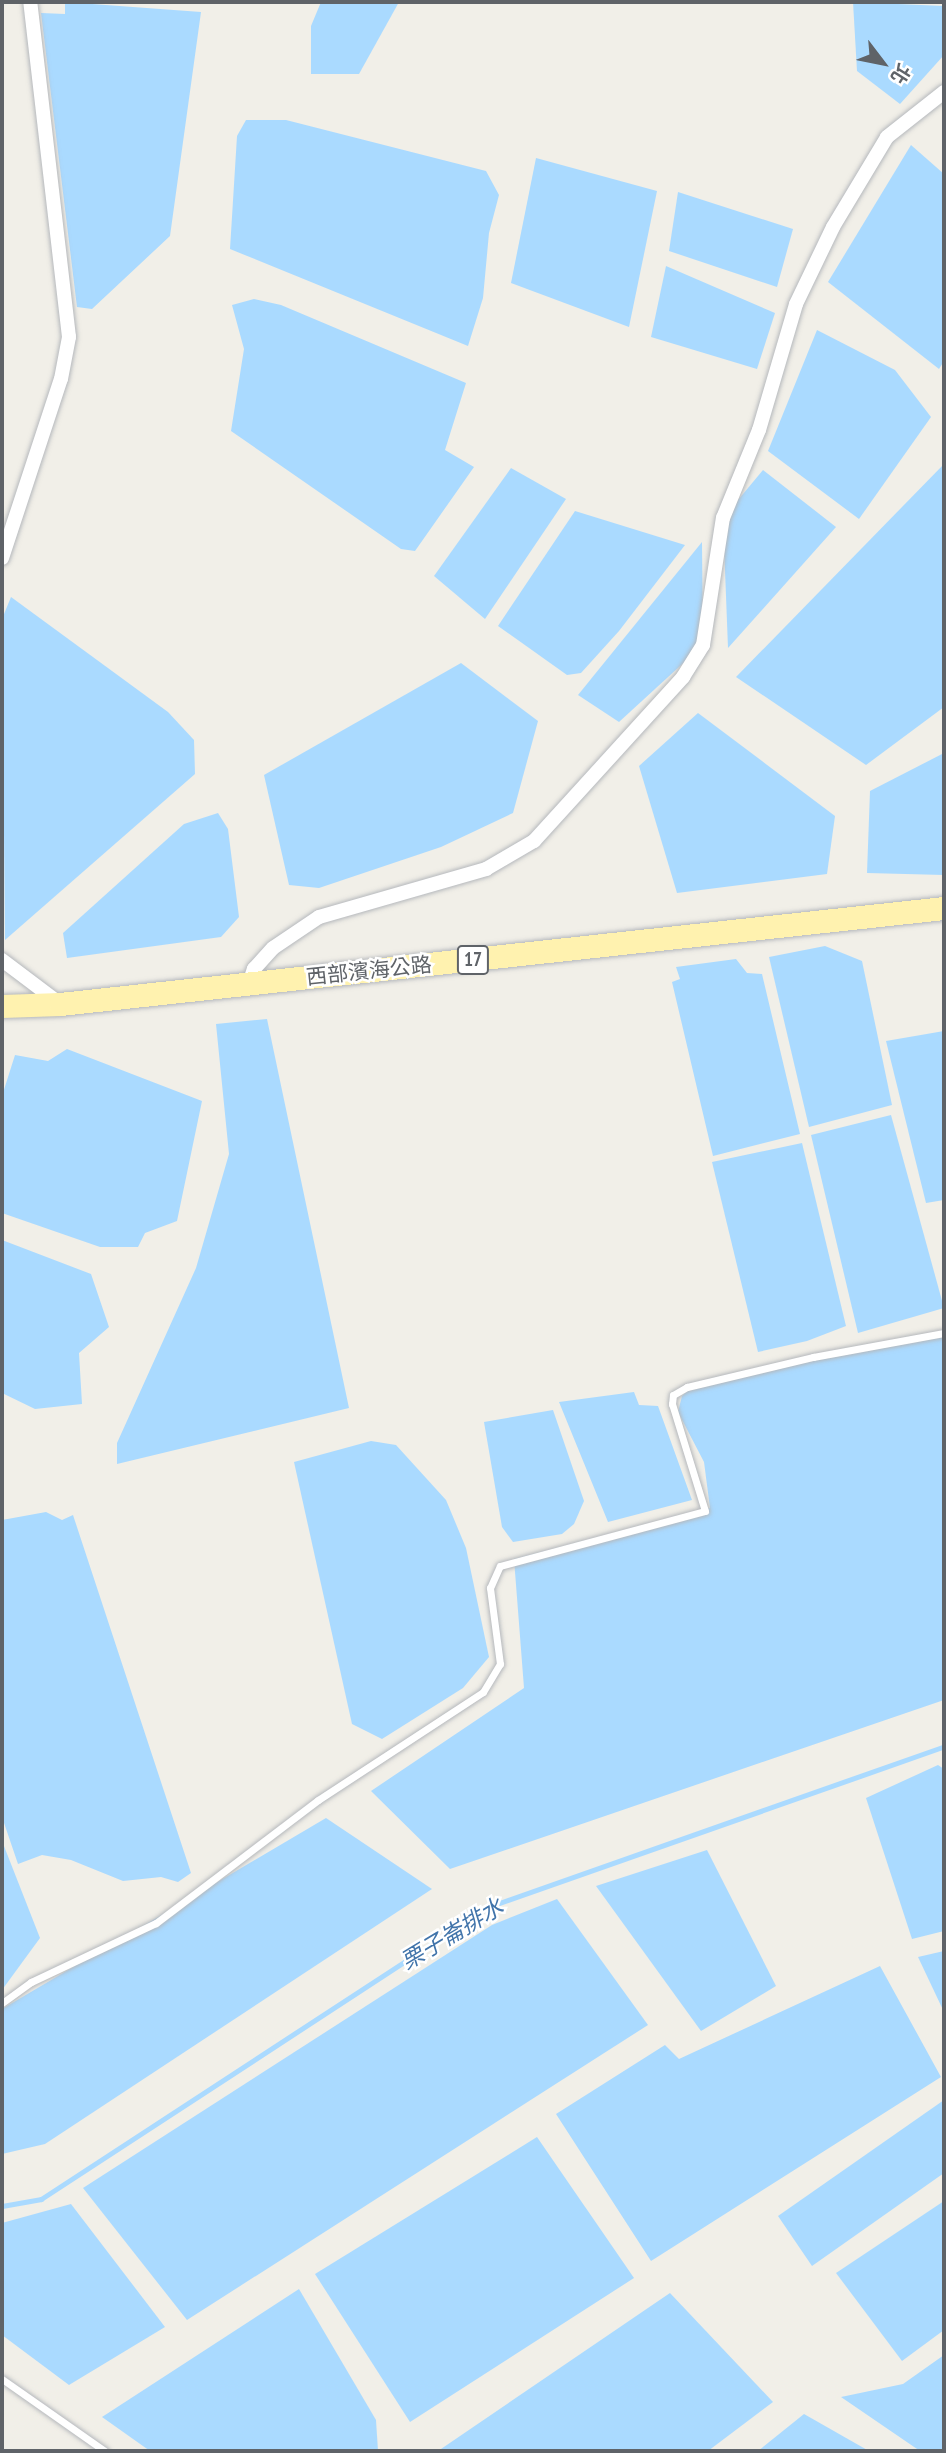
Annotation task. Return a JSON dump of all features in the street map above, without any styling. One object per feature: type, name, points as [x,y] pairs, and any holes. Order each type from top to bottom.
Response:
[{"type":"main road","name":"西部濱海公路","points":[[2,1006],[60,1004],[944,908]]},
{"type":"street","points":[[2,558],[61,379],[69,337],[30,2]]},
{"type":"street","points":[[249,984],[254,969],[273,948],[319,917],[486,869],[534,841],[683,677],[703,645],[723,518],[760,430],[796,304],[833,227],[887,136],[944,92]]},
{"type":"street","points":[[2,960],[60,1004]]},
{"type":"lane","points":[[2,2003],[31,1982],[156,1923],[318,1800],[483,1692],[500,1664],[490,1588],[500,1566],[705,1511],[672,1405],[673,1395],[687,1387],[813,1357],[944,1333]]},
{"type":"lane","points":[[2,2379],[105,2451]]},
{"type":"water","points":[[65,2],[201,12],[170,236],[92,309],[77,307],[41,13],[65,14]]},
{"type":"water","points":[[321,2],[399,2],[359,74],[311,74],[311,26]]},
{"type":"water","points":[[853,2],[943,6],[944,55],[900,104],[857,71]]},
{"type":"water","points":[[246,120],[286,120],[486,171],[499,195],[489,233],[483,298],[468,346],[230,249],[237,136]]},
{"type":"water","points":[[911,145],[944,174],[944,361],[939,369],[828,282]]},
{"type":"water","points":[[536,158],[657,191],[629,327],[511,283]]},
{"type":"water","points":[[678,192],[793,229],[777,287],[669,251]]},
{"type":"water","points":[[666,266],[775,313],[757,369],[651,337]]},
{"type":"water","points":[[254,299],[281,305],[466,383],[445,450],[474,467],[415,551],[401,549],[231,431],[244,349],[232,305]]},
{"type":"water","points":[[817,330],[895,370],[931,417],[859,519],[768,451]]},
{"type":"water","points":[[944,464],[944,707],[866,765],[736,677]]},
{"type":"water","points":[[511,468],[566,499],[485,619],[434,576]]},
{"type":"water","points":[[763,470],[836,527],[728,648],[723,518]]},
{"type":"water","points":[[575,511],[685,545],[619,631],[581,673],[567,675],[498,626]]},
{"type":"water","points":[[702,542],[703,645],[619,722],[578,695]]},
{"type":"water","points":[[11,597],[168,712],[194,740],[195,774],[5,940],[2,619]]},
{"type":"water","points":[[461,663],[538,721],[513,813],[441,847],[319,888],[289,885],[264,775]]},
{"type":"water","points":[[698,713],[835,816],[827,874],[677,893],[639,766]]},
{"type":"water","points":[[944,753],[944,875],[867,873],[870,791]]},
{"type":"water","points":[[218,813],[228,829],[239,917],[221,937],[67,958],[63,933],[184,824]]},
{"type":"water","points":[[825,946],[862,961],[892,1105],[809,1127],[769,957]]},
{"type":"water","points":[[736,959],[747,973],[762,974],[800,1134],[713,1156],[672,982],[680,979],[676,967]]},
{"type":"water","points":[[267,1019],[349,1408],[117,1464],[117,1443],[196,1268],[229,1154],[216,1024]]},
{"type":"water","points":[[944,1031],[944,1200],[926,1203],[886,1041]]},
{"type":"water","points":[[67,1049],[202,1101],[177,1221],[145,1233],[138,1247],[100,1247],[2,1213],[2,1096],[15,1055],[48,1061]]},
{"type":"water","points":[[891,1115],[944,1308],[858,1333],[811,1135]]},
{"type":"water","points":[[802,1143],[846,1326],[807,1341],[758,1352],[712,1162]]},
{"type":"water","points":[[2,1240],[91,1274],[109,1327],[79,1353],[82,1404],[35,1409],[2,1393]]},
{"type":"water","points":[[944,1334],[944,1700],[450,1869],[371,1791],[524,1688],[514,1559],[710,1508],[704,1462],[678,1412],[682,1396],[697,1382]]},
{"type":"water","points":[[634,1392],[639,1405],[658,1406],[692,1500],[608,1522],[559,1402]]},
{"type":"water","points":[[553,1410],[584,1501],[574,1524],[562,1534],[513,1542],[502,1527],[484,1422]]},
{"type":"water","points":[[371,1441],[396,1445],[446,1500],[466,1548],[489,1657],[463,1688],[382,1739],[352,1724],[294,1462]]},
{"type":"water","points":[[46,1512],[62,1520],[73,1515],[191,1873],[178,1882],[161,1877],[123,1881],[71,1860],[42,1855],[18,1864],[2,1817],[2,1520]]},
{"type":"water","points":[[938,1765],[944,1769],[944,1931],[912,1939],[866,1798]]},
{"type":"water","points":[[326,1818],[432,1889],[45,2144],[2,2154],[2,2009]]},
{"type":"water","points":[[2,1841],[40,1938],[2,1990]]},
{"type":"water","points":[[707,1850],[776,1986],[701,2031],[596,1886]]},
{"type":"water","points":[[557,1899],[648,2025],[187,2320],[83,2188],[492,1925]]},
{"type":"water","points":[[944,1951],[944,2012],[918,1957]]},
{"type":"water","points":[[880,1966],[941,2077],[651,2261],[556,2114],[665,2045],[679,2059]]},
{"type":"water","points":[[944,2100],[944,2173],[812,2266],[778,2216]]},
{"type":"water","points":[[537,2137],[634,2278],[410,2422],[315,2274]]},
{"type":"water","points":[[944,2201],[944,2330],[902,2361],[836,2273]]},
{"type":"water","points":[[71,2204],[165,2327],[69,2385],[2,2335],[2,2223]]},
{"type":"water","points":[[299,2289],[376,2420],[378,2451],[150,2451],[102,2417]]},
{"type":"water","points":[[670,2293],[773,2402],[708,2451],[438,2451]]},
{"type":"water","points":[[944,2355],[944,2451],[920,2451],[841,2397],[903,2384]]},
{"type":"water","points":[[804,2414],[869,2451],[758,2451]]},
{"type":"waterway","name":"栗子崙排水","points":[[2,2206],[41,2199],[488,1907],[944,1746]]}]
